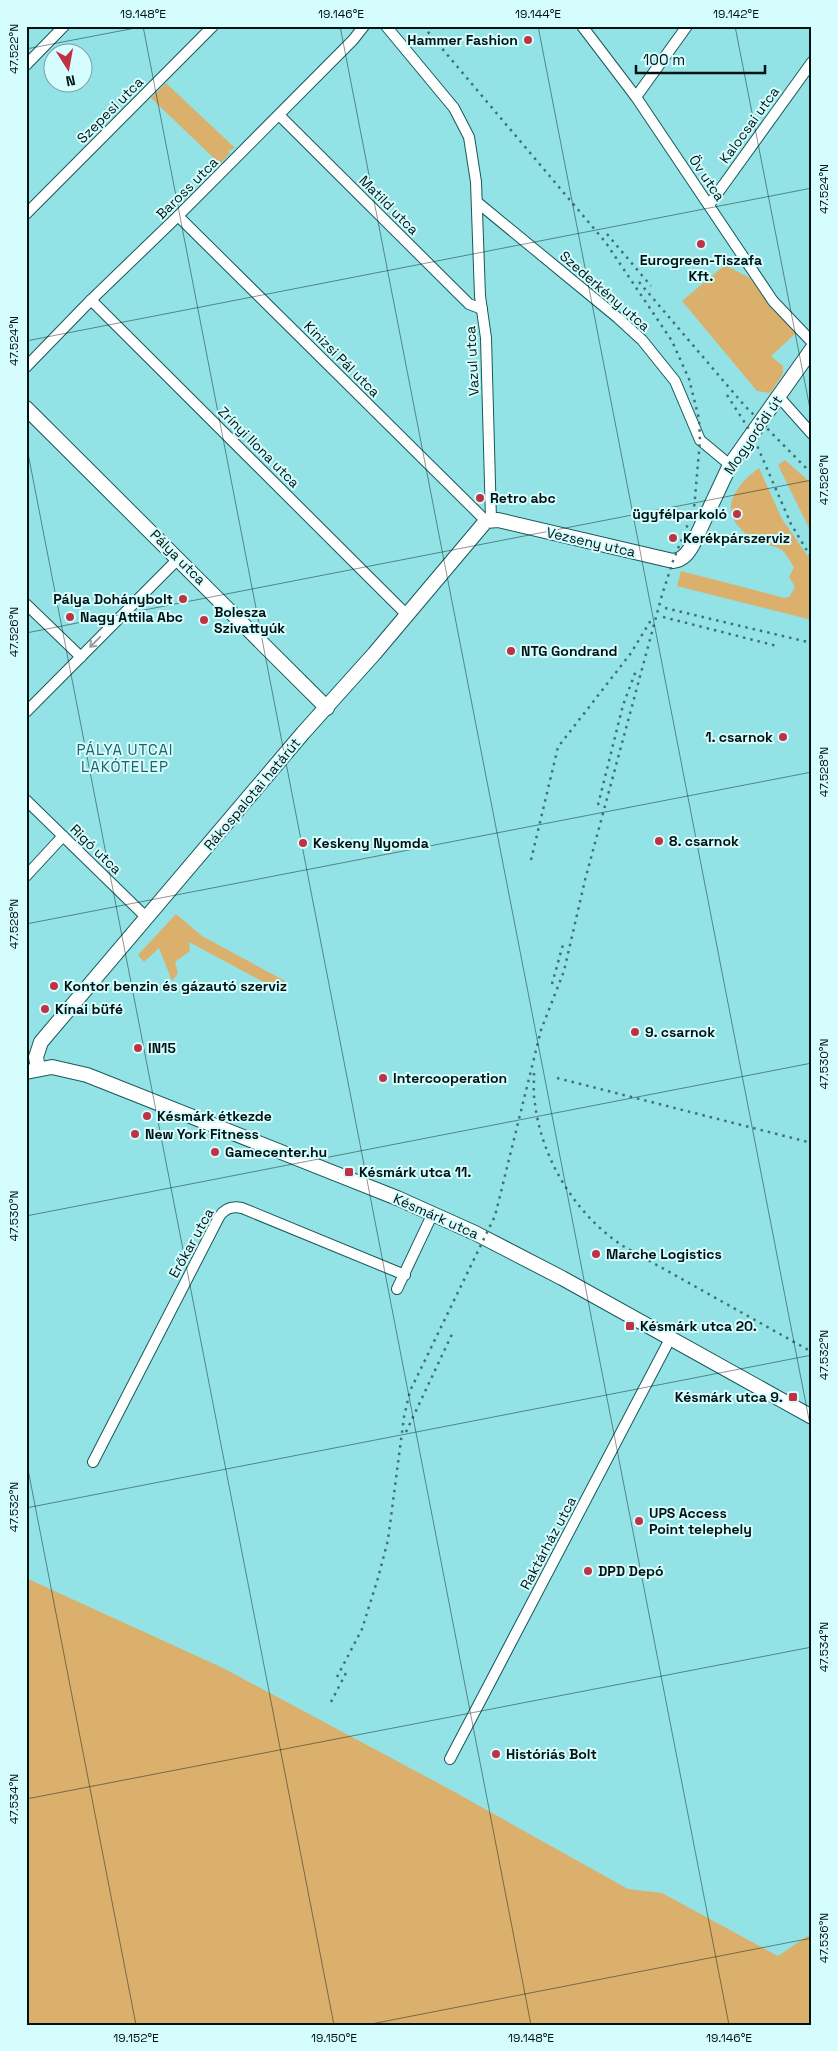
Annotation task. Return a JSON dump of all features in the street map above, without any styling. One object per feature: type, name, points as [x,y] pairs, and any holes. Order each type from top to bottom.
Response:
[{"type":"street","points":[[26,65],[64,26]]},
{"type":"street","name":"Szepesi utca","points":[[26,214],[212,26]]},
{"type":"street","name":"Baross utca","points":[[26,367],[91,300],[279,115],[353,40],[364,26]]},
{"type":"street","name":"Vazul utca","points":[[386,26],[454,108],[463,122],[469,137],[472,152],[482,309],[486,338],[489,520]]},
{"type":"street","points":[[636,97],[687,26]]},
{"type":"street","name":"Öv utca","points":[[588,29],[773,301],[812,342]]},
{"type":"street","name":"Kalocsai utca","points":[[709,205],[812,62]]},
{"type":"street","name":"Matild utca","points":[[279,115],[469,304],[482,309]]},
{"type":"street","name":"Szederkény utca","points":[[476,202],[618,318],[642,340],[674,381],[700,440],[730,465]]},
{"type":"street","name":"Kinizsi Pál utca","points":[[178,216],[489,520]]},
{"type":"street","name":"Zrínyi Ilona utca","points":[[91,300],[407,615]]},
{"type":"street","name":"Mogyoródi út","points":[[689,552],[730,465],[812,349]]},
{"type":"street","points":[[779,397],[812,434]]},
{"type":"street","name":"Pálya utca","points":[[26,408],[328,708]]},
{"type":"street","name":"Vezseny utca","points":[[489,520],[498,520],[673,561],[681,559],[689,552]]},
{"type":"street","name":"Rákospalotai határút","points":[[32,1070],[41,1042],[303,733],[328,708],[489,520]]},
{"type":"street","points":[[26,712],[179,558]]},
{"type":"street","points":[[26,604],[80,657]]},
{"type":"street","name":"Rigó utca","points":[[26,800],[147,918]]},
{"type":"street","points":[[26,876],[63,836]]},
{"type":"street","name":"Késmárk utca","points":[[32,1070],[52,1067],[87,1074],[433,1213],[512,1252],[812,1417]]},
{"type":"street","name":"Erőkar utca","points":[[93,1462],[214,1226],[226,1209],[233,1207],[242,1208],[404,1275]]},
{"type":"street","points":[[398,1289],[433,1213]]},
{"type":"street","name":"Raktárház utca","points":[[450,1759],[670,1339]]},
{"type":"shaded area","points":[[166,83],[235,148],[228,151],[230,153],[220,164],[151,98]]},
{"type":"shaded area","points":[[725,265],[750,278],[796,333],[771,356],[783,366],[783,374],[770,393],[757,391],[682,301]]},
{"type":"shaded area","points":[[785,460],[812,484],[812,534],[778,465]]},
{"type":"shaded area","points":[[759,468],[782,519],[812,562],[812,620],[677,586],[681,571],[785,598],[789,597],[795,587],[789,577],[794,567],[786,555],[782,550],[751,539],[735,523],[732,514],[731,505],[733,497],[744,481]]},
{"type":"shaded area","points":[[176,914],[202,936],[285,981],[280,991],[189,942],[190,951],[175,962],[178,973],[172,981],[159,948],[144,962],[138,955]]},
{"type":"shaded area","points":[[26,1578],[223,1668],[451,1790],[628,1889],[662,1893],[778,1956],[812,1933],[812,2025],[26,2025]]},
{"type":"railway","points":[[423,26],[607,244]]},
{"type":"railway","points":[[607,234],[651,286]]},
{"type":"railway","points":[[337,1677],[362,1629],[388,1540],[404,1417],[410,1391],[495,1216],[541,1030],[564,971],[585,880],[662,595],[673,561],[694,509],[700,440],[699,419],[689,379],[672,341],[604,240]]},
{"type":"railway","points":[[639,282],[744,405],[812,474]]},
{"type":"railway","points":[[727,395],[752,434],[791,524],[812,559]]},
{"type":"railway","points":[[665,608],[812,643]]},
{"type":"railway","points":[[663,617],[777,646]]},
{"type":"railway","points":[[531,860],[558,747],[631,653],[651,620]]},
{"type":"railway","points":[[598,805],[623,705],[637,668]]},
{"type":"railway","points":[[552,984],[564,941]]},
{"type":"railway","points":[[534,1073],[534,1100],[545,1145],[564,1184],[590,1219],[623,1246],[812,1352]]},
{"type":"railway","points":[[557,1078],[812,1143]]},
{"type":"railway","points":[[406,1432],[453,1332]]},
{"type":"railway","points":[[331,1702],[347,1671]]},
{"type":"place","name":"Hammer Fashion","points":[[528,40]]},
{"type":"place","name":"Eurogreen-Tiszafa Kft.","points":[[701,244]]},
{"type":"place","name":"Retro abc","points":[[480,498]]},
{"type":"place","name":"ügyfélparkoló","points":[[737,514]]},
{"type":"place","name":"Kerékpárszerviz","points":[[673,538]]},
{"type":"place","name":"Pálya Dohánybolt","points":[[183,599]]},
{"type":"place","name":"Nagy Attila Abc","points":[[70,617]]},
{"type":"place","name":"Bolesza Szivattyúk","points":[[204,620]]},
{"type":"place","name":"NTG Gondrand","points":[[511,651]]},
{"type":"place","name":"1. csarnok","points":[[783,737]]},
{"type":"place","name":"8. csarnok","points":[[659,841]]},
{"type":"place","name":"Keskeny Nyomda","points":[[303,843]]},
{"type":"place","name":"Kontor benzin és gázautó szerviz","points":[[54,986]]},
{"type":"place","name":"Kínai büfé","points":[[45,1009]]},
{"type":"place","name":"9. csarnok","points":[[635,1032]]},
{"type":"place","name":"IN15","points":[[138,1048]]},
{"type":"place","name":"Intercooperation","points":[[383,1078]]},
{"type":"place","name":"Késmárk étkezde","points":[[147,1116]]},
{"type":"place","name":"New York Fitness","points":[[135,1134]]},
{"type":"place","name":"Gamecenter.hu","points":[[215,1152]]},
{"type":"place","name":"Késmárk utca 11.","points":[[349,1172]]},
{"type":"place","name":"Marche Logistics","points":[[596,1254]]},
{"type":"place","name":"Késmárk utca 20.","points":[[630,1326]]},
{"type":"place","name":"Késmárk utca 9.","points":[[793,1397]]},
{"type":"place","name":"UPS Access Point telephely","points":[[639,1521]]},
{"type":"place","name":"DPD Depó","points":[[588,1571]]},
{"type":"place","name":"Históriás Bolt","points":[[496,1754]]},
{"type":"district","name":"PÁLYA UTCAI LAKÓTELEP","points":[[125,758]]}]
